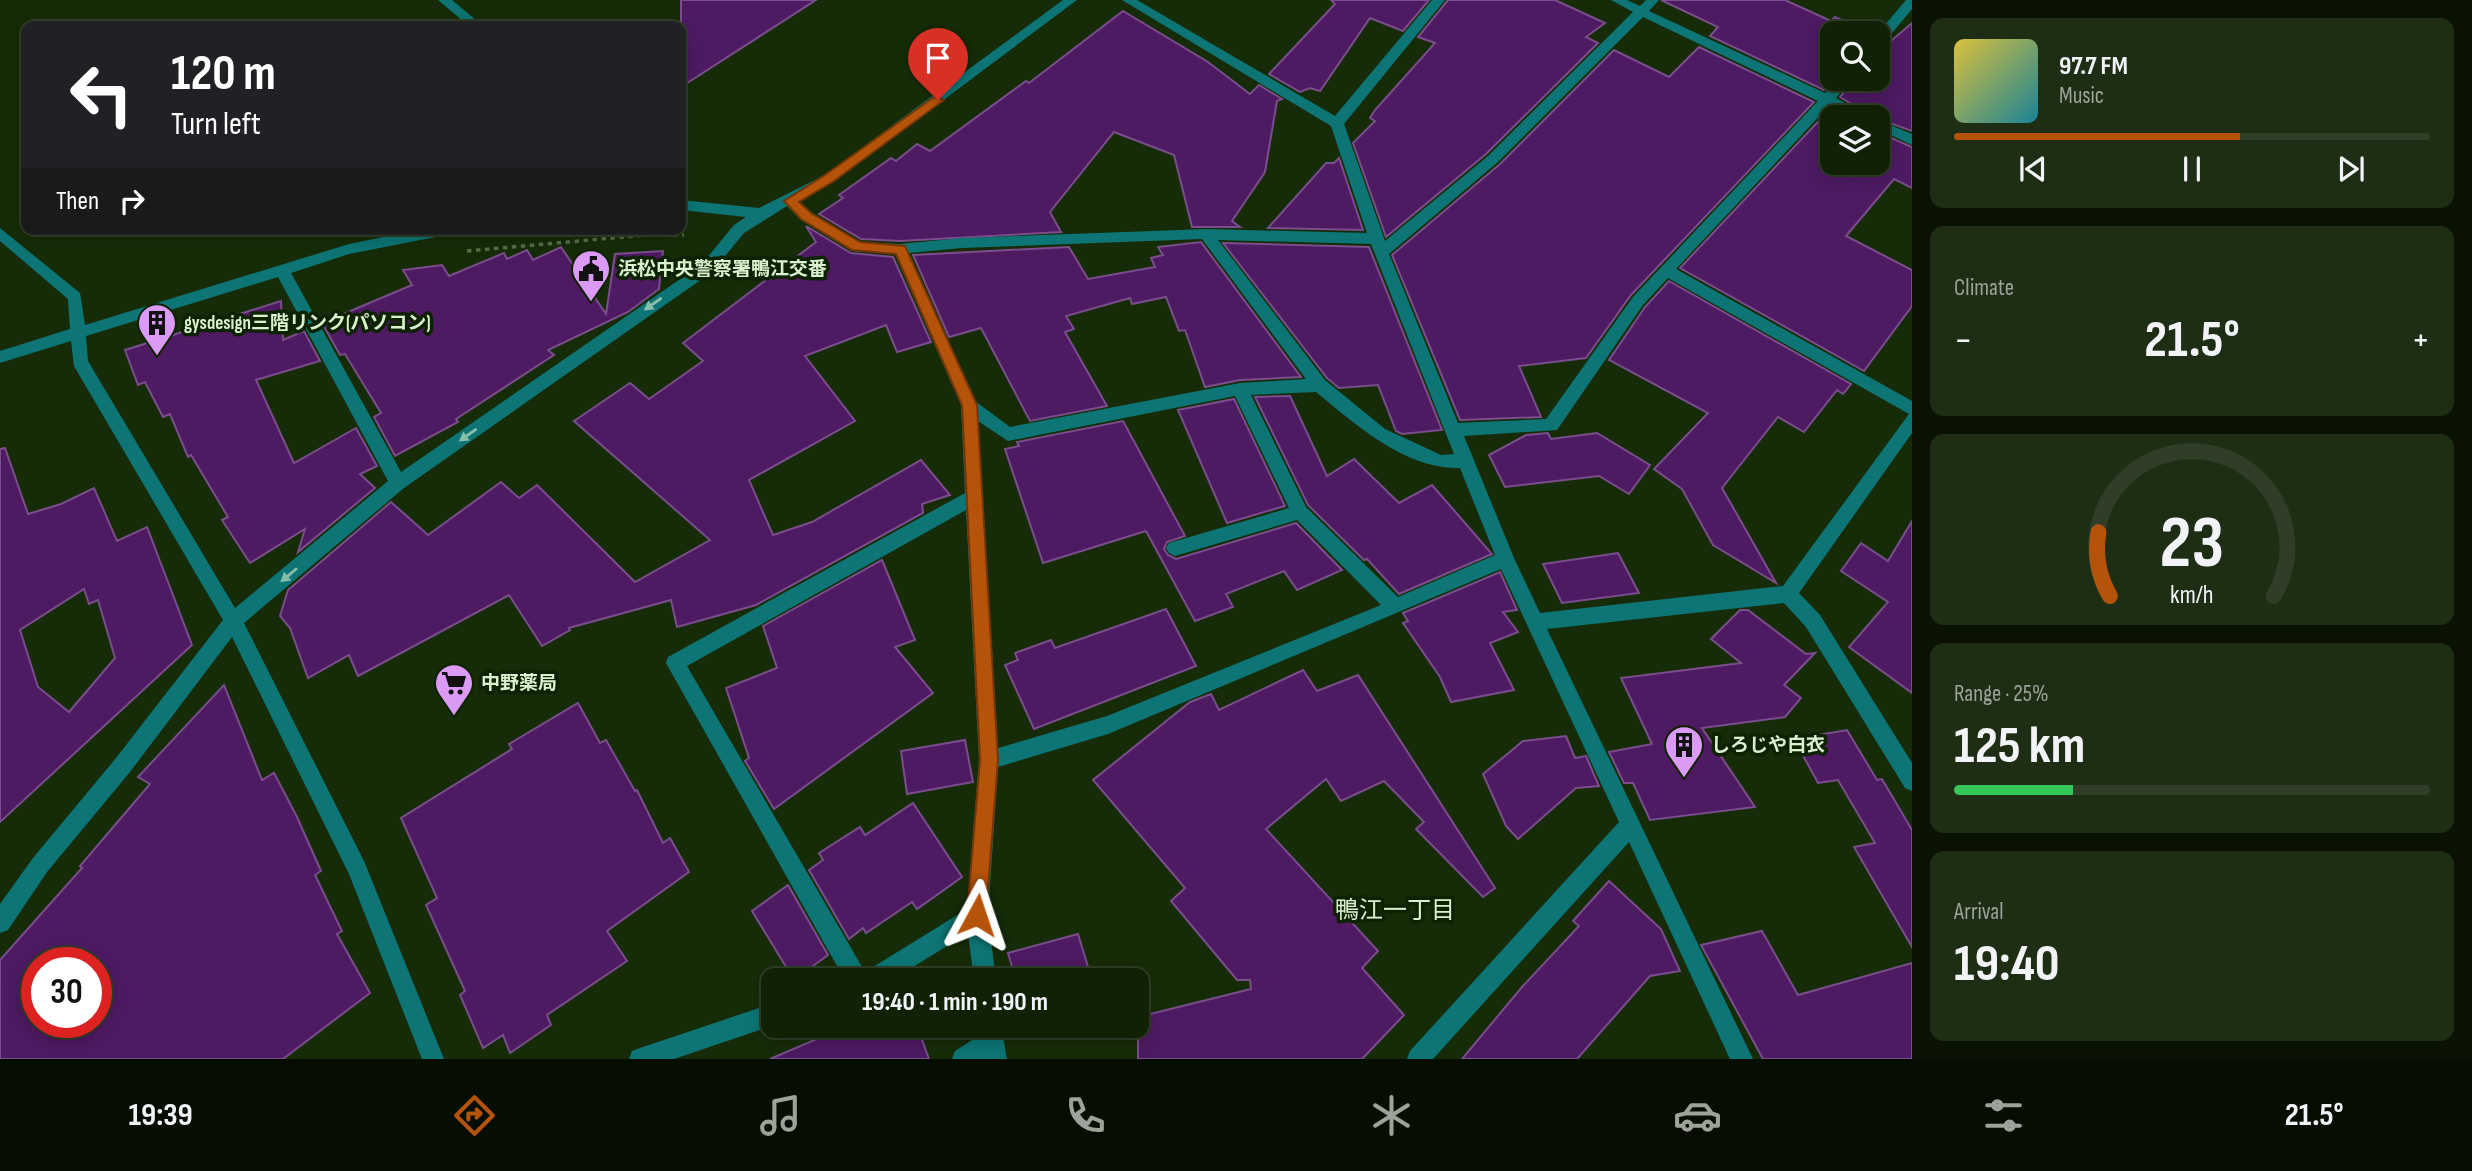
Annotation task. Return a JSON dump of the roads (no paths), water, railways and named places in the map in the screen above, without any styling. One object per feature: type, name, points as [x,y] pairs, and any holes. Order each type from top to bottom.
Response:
[{"type":"street","points":[[444,0],[471,21]]},
{"type":"street","points":[[0,922],[40,866],[123,765],[233,621],[398,484],[707,268],[739,229],[761,213],[790,201],[830,178],[1071,0]]},
{"type":"street","points":[[1128,0],[1337,123],[1379,246],[1505,559],[1742,1059]]},
{"type":"street","points":[[1337,123],[1439,0]]},
{"type":"street","points":[[1617,0],[1838,105]]},
{"type":"street","points":[[790,201],[806,216],[857,247],[900,249],[962,243],[1206,234],[1379,246],[1493,159],[1653,0]]},
{"type":"street","points":[[1890,27],[1912,1]]},
{"type":"street","points":[[1451,430],[1551,425],[1638,301],[1835,91]]},
{"type":"street","points":[[1890,130],[1912,140]]},
{"type":"street","points":[[686,206],[761,213]]},
{"type":"street","points":[[0,233],[75,297],[80,362],[233,621],[357,868],[433,1059]]},
{"type":"street","points":[[1206,234],[1319,385],[1379,434],[1440,462],[1466,461]]},
{"type":"street","points":[[0,356],[349,249],[420,235]]},
{"type":"street","points":[[900,249],[969,405],[972,498],[989,760],[977,915],[984,968]]},
{"type":"street","points":[[282,270],[398,484]]},
{"type":"street","points":[[1666,270],[1901,406],[1912,409]]},
{"type":"street","points":[[969,405],[1008,434],[1240,389],[1319,385]]},
{"type":"street","points":[[1240,389],[1300,512],[1396,607]]},
{"type":"street","points":[[1534,622],[1788,594],[1912,420]]},
{"type":"street","points":[[850,968],[675,663],[972,498]]},
{"type":"street","points":[[1175,548],[1300,512]]},
{"type":"street","points":[[989,760],[1108,725],[1396,607],[1505,559]]},
{"type":"street","points":[[1788,594],[1813,621],[1912,780]]},
{"type":"street","points":[[1418,1059],[1632,823]]},
{"type":"street","points":[[891,968],[977,915]]},
{"type":"street","points":[[640,1059],[761,1018]]},
{"type":"street","points":[[963,1059],[993,1042]]},
{"type":"place","name":"浜松中央警察署鴨江交番","points":[[591,303]]},
{"type":"place","name":"gysdesign三階リンク(パソコン)","points":[[157,357]]},
{"type":"place","name":"中野薬局","points":[[454,717]]},
{"type":"place","name":"しろじや白衣","points":[[1684,779]]},
{"type":"district","name":"鴨江一丁目","points":[[1395,910]]}]
